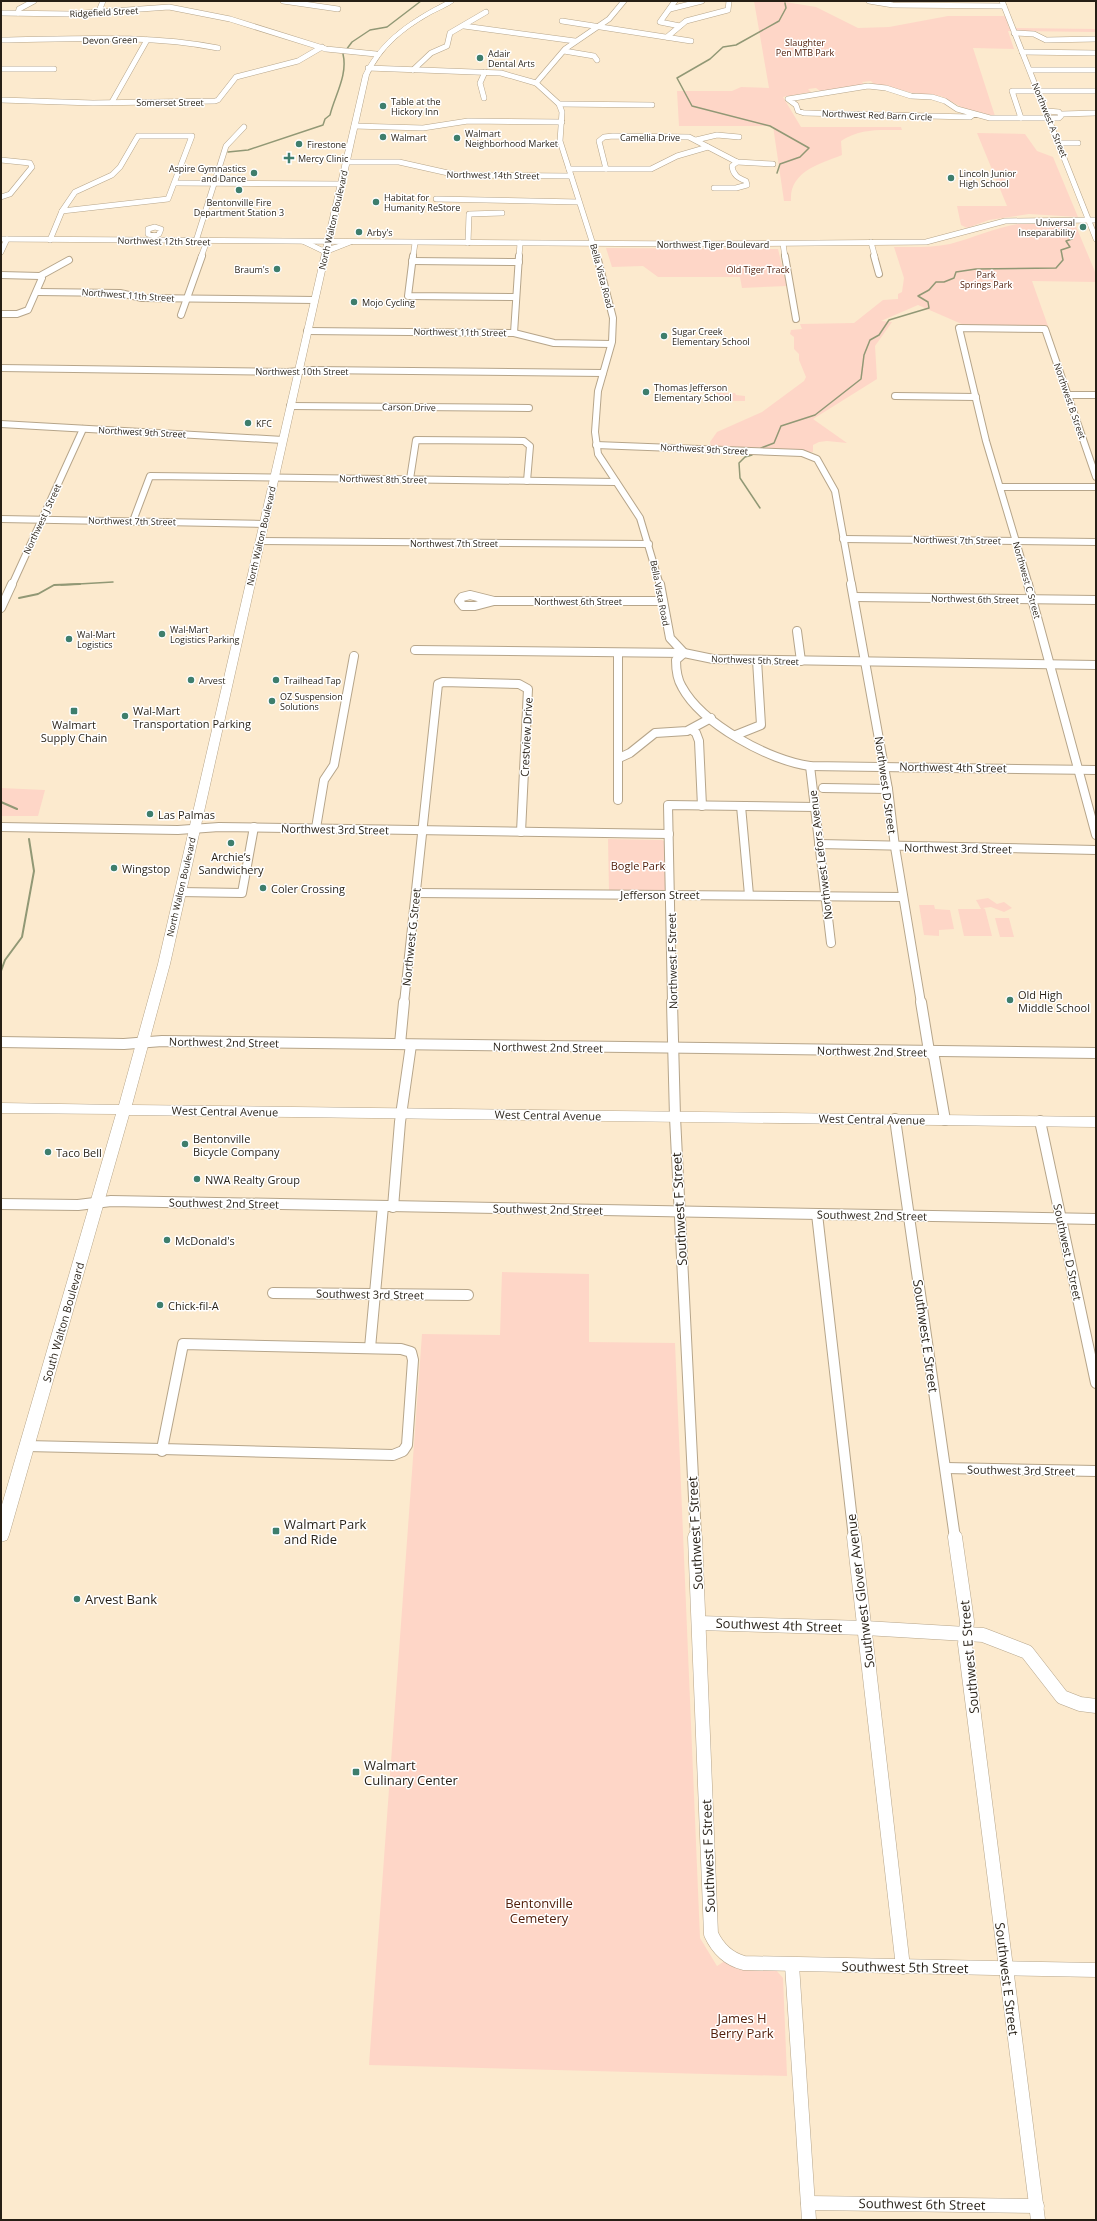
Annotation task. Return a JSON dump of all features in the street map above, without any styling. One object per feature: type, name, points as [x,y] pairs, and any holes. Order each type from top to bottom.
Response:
[{"type":"main road","name":"North Walton Boulevard","points":[[124,1109],[143,1042],[180,892],[327,242],[368,68],[377,53],[394,36],[414,21],[452,1]]},
{"type":"main road","points":[[303,242],[325,252],[341,244],[353,242]]},
{"type":"main road","name":"West Central Avenue","points":[[1,1108],[1096,1122]]},
{"type":"main road","name":"South Walton Boulevard","points":[[1,1535],[124,1109]]},
{"type":"street","points":[[18,13],[19,9],[34,1]]},
{"type":"street","points":[[99,11],[103,1]]},
{"type":"street","points":[[169,7],[175,1]]},
{"type":"street","points":[[283,1],[338,9]]},
{"type":"street","points":[[536,83],[543,73],[564,51],[575,41],[615,15],[624,1]]},
{"type":"street","points":[[675,1],[660,22],[680,26]]},
{"type":"street","points":[[670,9],[702,1]]},
{"type":"street","points":[[667,37],[680,26],[693,18],[728,10],[729,1]]},
{"type":"street","points":[[869,1],[893,5],[959,3],[1003,4]]},
{"type":"street","name":"Northwest A Street","points":[[1003,4],[1050,118],[1096,239]]},
{"type":"street","name":"Ridgefield Street","points":[[1,13],[70,14],[169,7],[230,18],[322,47],[344,51],[377,53]]},
{"type":"street","points":[[413,70],[431,53],[447,46],[450,33],[486,12]]},
{"type":"street","points":[[562,21],[691,41]]},
{"type":"street","points":[[464,26],[575,41]]},
{"type":"street","points":[[1014,33],[1034,34],[1046,40],[1096,39]]},
{"type":"street","name":"Devon Green","points":[[1,40],[147,40],[197,44],[218,48]]},
{"type":"street","points":[[112,102],[147,40]]},
{"type":"street","name":"Somerset Street","points":[[1,100],[215,102],[233,79],[239,75],[298,61],[322,47]]},
{"type":"street","points":[[564,51],[594,56],[597,60]]},
{"type":"street","points":[[1022,52],[1096,53]]},
{"type":"street","points":[[368,68],[500,73],[536,83],[558,104],[652,105]]},
{"type":"street","points":[[1,69],[54,70]]},
{"type":"street","points":[[1030,70],[1096,70]]},
{"type":"street","points":[[484,98],[480,83],[485,72]]},
{"type":"street","name":"Northwest Red Barn Circle","points":[[856,87],[874,87],[911,96],[939,99],[957,109],[974,114],[970,117],[804,113],[797,109],[796,105],[789,100],[789,98],[856,87]]},
{"type":"street","points":[[1021,118],[1012,92],[1096,91]]},
{"type":"street","name":"Bella Vista Road","points":[[558,104],[562,112],[560,141],[594,244],[613,318],[611,344],[597,397],[596,445],[603,463],[640,518],[649,544],[663,601],[665,623],[670,638],[684,653]]},
{"type":"street","points":[[1047,111],[1062,114],[1096,113]]},
{"type":"street","points":[[974,114],[997,119],[1059,118],[1062,114]]},
{"type":"street","points":[[354,126],[423,128],[468,121],[562,122]]},
{"type":"street","points":[[196,241],[213,183],[226,146],[244,127]]},
{"type":"street","points":[[50,240],[62,211],[75,192],[112,175],[140,135],[190,135],[192,138],[170,197],[161,200],[62,211]]},
{"type":"street","points":[[696,140],[716,135],[739,137]]},
{"type":"street","name":"Camellia Drive","points":[[606,169],[599,141],[604,138],[683,137],[696,140],[737,162],[773,164]]},
{"type":"street","points":[[1059,143],[1078,143]]},
{"type":"street","points":[[569,169],[651,169],[677,156],[708,147]]},
{"type":"street","points":[[1,160],[25,161],[30,163],[32,167],[14,190],[2,198]]},
{"type":"street","name":"Northwest 14th Street","points":[[346,162],[399,162],[453,175],[571,176]]},
{"type":"street","points":[[714,188],[736,188],[747,185],[746,182],[736,177],[732,172],[732,166],[737,162]]},
{"type":"street","points":[[175,183],[341,184]]},
{"type":"street","points":[[436,200],[579,202]]},
{"type":"street","points":[[468,243],[469,214],[502,213]]},
{"type":"street","name":"Northwest Tiger Boulevard","points":[[327,242],[783,244],[926,242],[1005,221],[1096,220]]},
{"type":"street","name":"Northwest 12th Street","points":[[4,239],[50,240],[154,238],[207,242],[327,242]]},
{"type":"street","points":[[1,252],[4,239]]},
{"type":"street","points":[[181,314],[207,242]]},
{"type":"street","points":[[870,242],[879,274]]},
{"type":"street","points":[[415,243],[408,296],[516,297]]},
{"type":"street","points":[[514,333],[520,243]]},
{"type":"street","points":[[783,244],[796,319]]},
{"type":"street","points":[[1,275],[40,276],[69,260]]},
{"type":"street","points":[[412,262],[519,262]]},
{"type":"street","points":[[1,314],[17,314],[28,310],[38,292],[42,278],[40,276]]},
{"type":"street","name":"Northwest 11th Street","points":[[38,292],[109,292],[142,298],[314,300]]},
{"type":"street","name":"Northwest B Street","points":[[963,327],[1041,328],[1045,330],[1096,477]]},
{"type":"street","name":"Northwest C Street","points":[[963,327],[959,328],[986,441],[1001,487],[1033,599],[1049,665],[1096,835]]},
{"type":"street","name":"Northwest 11th Street","points":[[307,331],[514,333],[554,343],[611,344]]},
{"type":"street","name":"Northwest 10th Street","points":[[1,368],[603,373]]},
{"type":"street","points":[[1067,394],[1096,395]]},
{"type":"street","points":[[895,396],[976,397]]},
{"type":"street","name":"Carson Drive","points":[[290,406],[529,408]]},
{"type":"street","name":"Northwest 9th Street","points":[[1,424],[283,440]]},
{"type":"street","name":"Northwest J Street","points":[[1,608],[83,429]]},
{"type":"street","points":[[410,479],[416,440],[524,441],[530,446],[527,480]]},
{"type":"street","name":"Northwest 9th Street","points":[[596,445],[802,453],[812,456]]},
{"type":"street","name":"Northwest D Street","points":[[812,456],[817,459],[835,491],[888,789],[895,847],[929,1051],[934,1057],[945,1120]]},
{"type":"street","name":"Northwest 8th Street","points":[[133,521],[150,476],[616,482]]},
{"type":"street","points":[[1001,487],[1096,487]]},
{"type":"street","name":"Northwest 7th Street","points":[[1,519],[263,524]]},
{"type":"street","name":"Northwest 7th Street","points":[[843,539],[1096,542]]},
{"type":"street","name":"Northwest 7th Street","points":[[260,541],[649,544]]},
{"type":"street","name":"Northwest 6th Street","points":[[854,597],[1096,600]]},
{"type":"street","name":"Northwest 6th Street","points":[[494,600],[663,601]]},
{"type":"street","points":[[796,631],[801,661]]},
{"type":"street","name":"Northwest 5th Street","points":[[415,650],[618,654],[684,653],[713,659],[1096,665]]},
{"type":"street","name":"Northwest 4th Street","points":[[684,653],[676,660],[680,681],[685,691],[700,710],[763,753],[786,762],[810,766],[1096,770]]},
{"type":"street","points":[[618,654],[618,800]]},
{"type":"street","points":[[316,828],[324,780],[334,765],[354,656]]},
{"type":"street","points":[[736,735],[761,725],[757,660]]},
{"type":"street","name":"Crestview Drive","points":[[422,830],[436,688],[438,684],[443,682],[519,684],[528,689],[521,832]]},
{"type":"street","points":[[619,758],[630,753],[655,733],[692,730],[711,718]]},
{"type":"street","points":[[692,730],[696,733],[699,741],[702,806],[814,807]]},
{"type":"street","name":"Northwest Lefors Avenue","points":[[810,766],[831,943]]},
{"type":"street","points":[[823,788],[888,789]]},
{"type":"street","name":"Northwest F Street","points":[[675,1116],[668,805],[702,806]]},
{"type":"street","points":[[741,806],[748,895]]},
{"type":"street","name":"Northwest 3rd Street","points":[[1,827],[175,830],[194,828],[254,827],[669,834]]},
{"type":"street","points":[[180,892],[242,893],[254,827]]},
{"type":"street","name":"Northwest G Street","points":[[400,1044],[422,830]]},
{"type":"street","name":"Northwest 3rd Street","points":[[819,844],[895,847],[1096,850]]},
{"type":"street","name":"Jefferson Street","points":[[416,893],[903,897]]},
{"type":"street","name":"Northwest 2nd Street","points":[[1,1042],[124,1044],[162,1041],[674,1049],[1096,1053]]},
{"type":"street","points":[[370,1348],[375,1294],[411,1045]]},
{"type":"street","name":"Southwest F Street","points":[[675,1116],[678,1212],[699,1623],[711,1934],[718,1947]]},
{"type":"street","name":"Southwest E Street","points":[[895,1119],[967,1621],[965,1644],[1037,2213]]},
{"type":"street","name":"Southwest D Street","points":[[1040,1121],[1096,1383]]},
{"type":"street","name":"Southwest 2nd Street","points":[[1,1204],[78,1206],[111,1201],[1096,1219]]},
{"type":"street","name":"Southwest Glover Avenue","points":[[817,1214],[903,1967]]},
{"type":"street","name":"Southwest 3rd Street","points":[[272,1292],[468,1295]]},
{"type":"street","points":[[26,1446],[162,1450],[393,1455],[403,1451],[408,1445],[413,1360],[411,1352],[401,1349],[184,1344],[162,1450]]},
{"type":"street","name":"Southwest 3rd Street","points":[[946,1468],[1096,1471]]},
{"type":"street","name":"Southwest 4th Street","points":[[699,1623],[865,1628],[967,1634],[995,1638],[1027,1652],[1062,1696],[1080,1704],[1096,1706]]},
{"type":"street","name":"Southwest 5th Street","points":[[718,1947],[736,1961],[792,1965],[1096,1970]]},
{"type":"street","points":[[792,1965],[809,2220]]},
{"type":"street","name":"Southwest 6th Street","points":[[808,2203],[1037,2213]]},
{"type":"green space","name":"Slaughter Pen MTB Park","points":[[754,1],[779,1],[816,7],[858,28],[889,27],[948,16],[1006,16],[1009,28],[1096,29],[1096,32],[1008,31],[1014,49],[973,48],[995,116],[965,109],[941,96],[916,94],[891,87],[875,85],[871,81],[862,82],[865,85],[820,91],[816,88],[808,89],[811,92],[783,97],[801,127],[901,127],[902,130],[878,130],[863,132],[841,141],[842,155],[807,170],[795,183],[791,201],[784,201],[773,126],[679,126],[677,91],[732,91],[741,87],[769,88]]},
{"type":"green space","points":[[977,133],[1025,134],[1037,151],[1053,157],[1078,217],[1029,214],[989,220],[967,228],[961,225],[957,206],[1007,206]]},
{"type":"green space","name":"Park Springs Park","points":[[1018,224],[1075,224],[1096,274],[1096,282],[1032,281],[1048,326],[964,325],[918,305],[881,321],[892,322],[875,346],[877,379],[813,419],[847,443],[827,441],[819,442],[813,445],[813,452],[711,446],[710,442],[717,432],[762,412],[804,381],[806,377],[799,360],[799,354],[794,349],[794,337],[790,334],[791,330],[802,329],[800,324],[854,323],[883,300],[898,299],[898,294],[902,292],[904,278],[894,247],[929,247],[950,244],[1000,228]]},
{"type":"green space","name":"Old Tiger Track","points":[[606,248],[778,249],[787,286],[742,288],[740,277],[658,277],[643,266],[612,267]]},
{"type":"green space","points":[[717,393],[735,393],[736,395],[745,396],[745,401],[718,401]]},
{"type":"green space","points":[[1,788],[45,790],[38,816],[1,816]]},
{"type":"green space","name":"Bogle Park","points":[[608,839],[662,840],[665,842],[667,890],[609,891]]},
{"type":"green space","points":[[988,898],[997,904],[1004,902],[1012,908],[1004,912],[991,907],[983,908],[985,909],[992,936],[964,936],[958,909],[981,909],[976,900]]},
{"type":"green space","points":[[919,905],[934,905],[935,909],[950,910],[954,929],[939,930],[939,936],[924,935]]},
{"type":"green space","points":[[995,918],[1009,918],[1014,937],[1000,937]]},
{"type":"green space","name":"Bentonville Cemetery","points":[[502,1272],[589,1274],[589,1342],[675,1343],[700,1938],[717,1966],[728,1959],[775,1969],[783,1978],[787,2076],[369,2065],[422,1334],[500,1335]]},
{"type":"waterway","points":[[228,152],[248,150],[323,125],[325,119],[330,115],[340,85],[344,70],[343,54],[352,42],[370,30],[387,27],[421,1]]},
{"type":"waterway","points":[[777,173],[780,164],[800,157],[809,148],[770,126],[692,106],[677,78],[710,59],[723,47],[736,45],[779,21],[786,8],[785,3]]},
{"type":"waterway","points":[[761,448],[774,443],[781,426],[815,415],[861,379],[864,355],[870,340],[879,335],[889,320],[929,308],[928,302],[918,296],[929,290],[936,282],[944,282],[954,278],[956,272],[976,269],[1056,268],[1063,260],[1061,250],[1070,247],[1066,241],[1072,239]]},
{"type":"waterway","points":[[752,455],[745,457],[739,463],[740,478],[760,508]]},
{"type":"waterway","points":[[75,584],[113,582]]},
{"type":"waterway","points":[[19,598],[38,594],[54,585],[75,584]]},
{"type":"waterway","points":[[61,585],[75,584]]},
{"type":"waterway","points":[[75,584],[80,584]]},
{"type":"waterway","points":[[1,802],[17,809]]},
{"type":"waterway","points":[[1,971],[5,960],[22,937],[34,871],[29,839]]},
{"type":"waterway","points":[[1,984],[1,993]]},
{"type":"place","name":"Adair Dental Arts","points":[[480,58]]},
{"type":"place","name":"Table at the Hickory Inn","points":[[383,106]]},
{"type":"place","name":"Walmart","points":[[383,137]]},
{"type":"place","name":"Walmart Neighborhood Market","points":[[457,138]]},
{"type":"place","name":"Firestone","points":[[299,144]]},
{"type":"place","name":"Mercy Clinic","points":[[289,158]]},
{"type":"place","name":"Aspire Gymnastics and Dance","points":[[254,173]]},
{"type":"place","name":"Lincoln Junior High School","points":[[951,178]]},
{"type":"place","name":"Bentonville Fire Department Station 3","points":[[239,190]]},
{"type":"place","name":"Habitat for Humanity ReStore","points":[[376,202]]},
{"type":"place","name":"Universal Inseparability","points":[[1083,227]]},
{"type":"place","name":"Arby's","points":[[359,232]]},
{"type":"place","name":"Braum's","points":[[277,269]]},
{"type":"place","name":"Mojo Cycling","points":[[354,302]]},
{"type":"place","name":"Sugar Creek Elementary School","points":[[664,336]]},
{"type":"place","name":"Thomas Jefferson Elementary School","points":[[646,392]]},
{"type":"place","name":"KFC","points":[[248,423]]},
{"type":"place","name":"Wal-Mart Logistics Parking","points":[[162,634]]},
{"type":"place","name":"Wal-Mart Logistics","points":[[69,639]]},
{"type":"place","name":"Arvest","points":[[191,680]]},
{"type":"place","name":"Trailhead Tap","points":[[276,680]]},
{"type":"place","name":"OZ Suspension Solutions","points":[[272,701]]},
{"type":"place","name":"Walmart Supply Chain","points":[[74,711]]},
{"type":"place","name":"Wal-Mart Transportation Parking","points":[[125,716]]},
{"type":"place","name":"Las Palmas","points":[[150,814]]},
{"type":"place","name":"Archie’s Sandwichery","points":[[231,843]]},
{"type":"place","name":"Wingstop","points":[[114,868]]},
{"type":"place","name":"Coler Crossing","points":[[263,888]]},
{"type":"place","name":"Old High Middle School","points":[[1010,1000]]},
{"type":"place","name":"Bentonville Bicycle Company","points":[[185,1144]]},
{"type":"place","name":"Taco Bell","points":[[48,1152]]},
{"type":"place","name":"NWA Realty Group","points":[[197,1179]]},
{"type":"place","name":"McDonald's","points":[[167,1240]]},
{"type":"place","name":"Chick-fil-A","points":[[160,1305]]},
{"type":"place","name":"Walmart Park and Ride","points":[[276,1531]]},
{"type":"place","name":"Arvest Bank","points":[[77,1599]]},
{"type":"place","name":"Walmart Culinary Center","points":[[356,1772]]},
{"type":"park label","name":"James H Berry Park","points":[[742,2026]]}]
